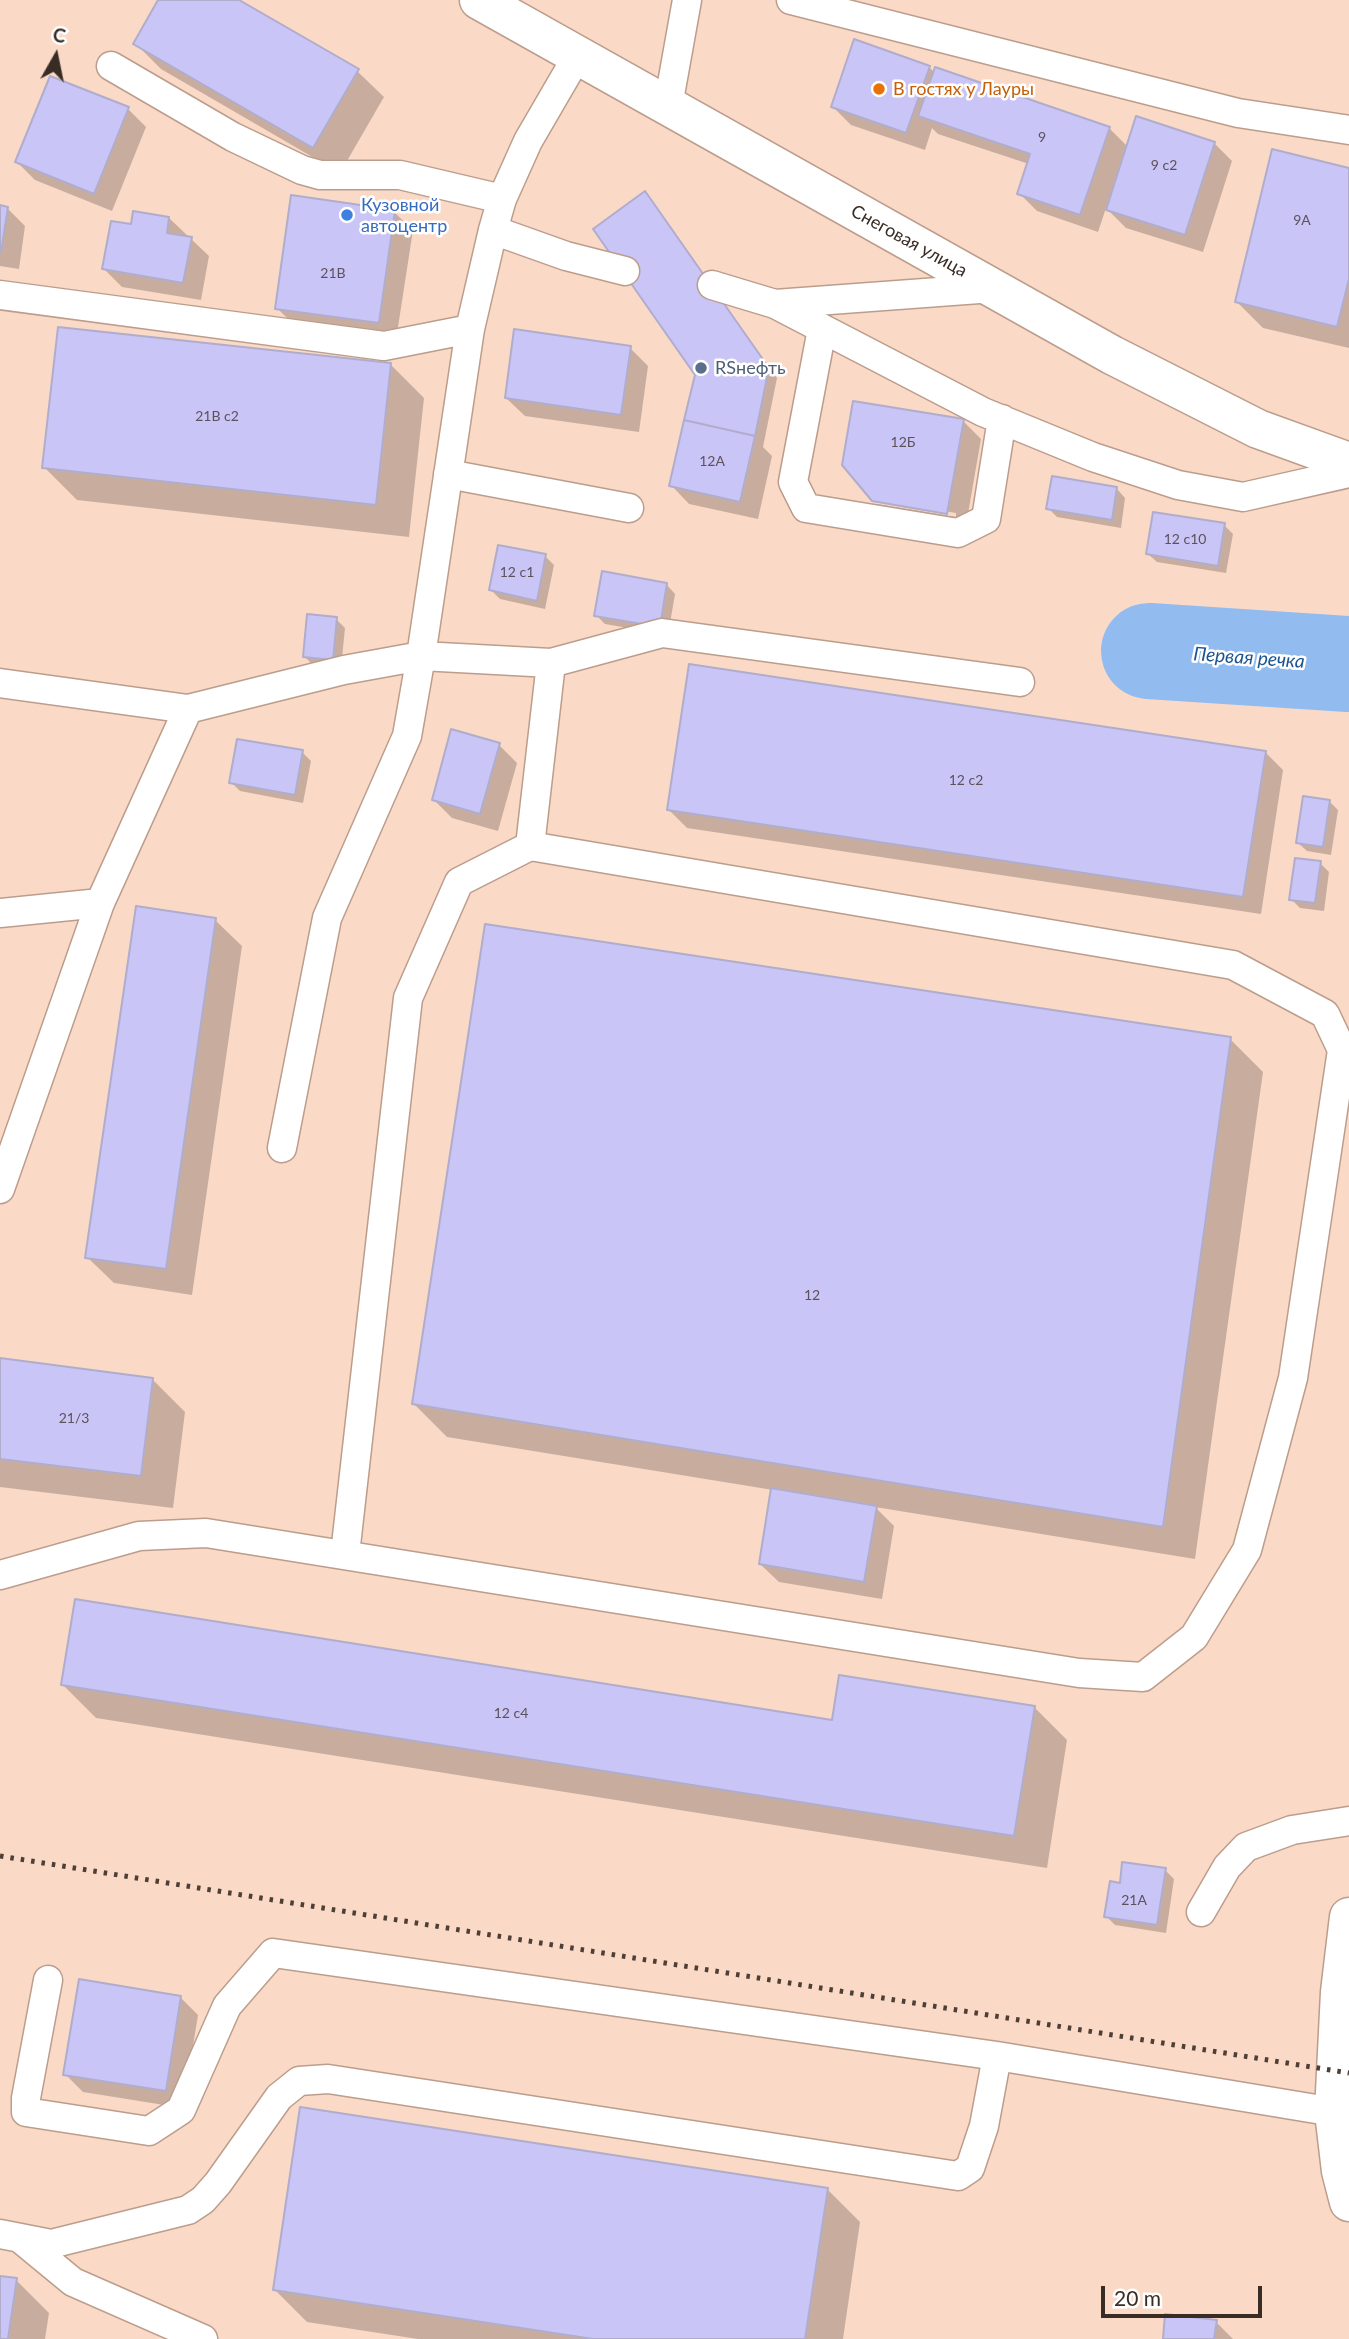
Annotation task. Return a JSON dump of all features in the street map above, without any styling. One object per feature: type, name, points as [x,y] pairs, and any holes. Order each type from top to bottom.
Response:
[{"type":"main road","name":"Снеговая улица","points":[[479,0],[1112,355],[1258,429],[1349,462]]},
{"type":"main road","points":[[1349,1917],[1340,1992],[1334,2112],[1341,2171],[1349,2202]]},
{"type":"lane","points":[[668,106],[687,0]]},
{"type":"lane","points":[[791,0],[1238,113],[1349,130]]},
{"type":"lane","points":[[282,1148],[327,918],[407,736],[470,330],[493,230],[502,199],[528,141],[578,55]]},
{"type":"lane","points":[[111,66],[233,137],[302,170],[320,174],[400,176],[502,199]]},
{"type":"lane","points":[[493,230],[566,256],[625,271]]},
{"type":"lane","points":[[712,285],[775,304],[1002,419],[1093,457],[1178,485],[1243,497],[1349,473]]},
{"type":"lane","points":[[775,304],[993,288]]},
{"type":"lane","points":[[0,295],[384,346],[470,330]]},
{"type":"lane","points":[[822,329],[793,482],[806,509],[958,533],[986,519],[1002,419]]},
{"type":"lane","points":[[448,474],[629,508]]},
{"type":"lane","points":[[0,684],[188,709],[344,670],[421,656],[551,663],[662,633],[1020,682]]},
{"type":"lane","points":[[530,846],[551,663]]},
{"type":"lane","points":[[0,1189],[100,903],[188,709]]},
{"type":"lane","points":[[0,1574],[139,1536],[206,1533],[984,1660],[1079,1673],[1143,1677],[1194,1637],[1247,1550],[1293,1378],[1345,1043],[1325,1014],[1233,965],[530,846],[459,882],[408,998],[345,1554]]},
{"type":"lane","points":[[0,914],[100,903]]},
{"type":"lane","points":[[1200,1912],[1227,1867],[1246,1847],[1292,1830],[1349,1821]]},
{"type":"lane","points":[[48,1980],[26,2098],[26,2112],[149,2131],[181,2110],[228,2006],[274,1953],[997,2056],[1334,2112]]},
{"type":"lane","points":[[11,2237],[51,2244],[72,2241],[188,2210],[203,2200],[218,2183],[279,2097],[299,2081],[328,2079],[958,2176],[970,2168],[984,2126],[997,2056]]},
{"type":"lane","points":[[11,2237],[73,2282],[203,2339]]},
{"type":"building","points":[[158,0],[239,0],[359,69],[313,148],[133,44]]},
{"type":"building","name":"В гостях у Лауры","points":[[854,39],[930,66],[906,133],[831,107]]},
{"type":"building","points":[[935,67],[1110,127],[1080,215],[1017,194],[1030,154],[918,116]]},
{"type":"building","points":[[50,76],[129,107],[94,194],[15,162]]},
{"type":"building","points":[[1136,116],[1215,142],[1185,235],[1106,210]]},
{"type":"building","points":[[1272,149],[1349,168],[1349,279],[1337,327],[1235,302]]},
{"type":"building","points":[[645,191],[769,368],[755,436],[684,420],[695,375],[593,229]]},
{"type":"building","points":[[291,195],[395,210],[379,323],[275,309]]},
{"type":"building","points":[[0,205],[8,207],[1,252],[0,251]]},
{"type":"building","points":[[133,211],[169,217],[167,233],[192,237],[183,283],[102,269],[111,221],[131,224]]},
{"type":"building","points":[[58,327],[391,363],[376,505],[42,468]]},
{"type":"building","points":[[514,329],[631,346],[621,415],[505,398]]},
{"type":"building","points":[[853,401],[964,419],[947,514],[872,501],[842,465]]},
{"type":"building","points":[[684,420],[755,436],[740,502],[669,486]]},
{"type":"building","points":[[1052,476],[1117,487],[1112,520],[1046,509]]},
{"type":"building","points":[[1153,512],[1225,523],[1218,566],[1146,554]]},
{"type":"building","points":[[498,545],[546,554],[537,601],[489,590]]},
{"type":"building","points":[[602,571],[667,583],[660,627],[594,616]]},
{"type":"building","points":[[307,614],[337,617],[333,660],[303,657]]},
{"type":"building","points":[[689,664],[1266,751],[1243,897],[667,810]]},
{"type":"building","points":[[451,729],[500,743],[480,814],[432,800]]},
{"type":"building","points":[[237,739],[303,750],[295,795],[229,783]]},
{"type":"building","points":[[1303,796],[1330,800],[1323,847],[1296,843]]},
{"type":"building","points":[[1295,858],[1321,861],[1315,903],[1289,900]]},
{"type":"building","points":[[136,906],[216,918],[166,1269],[85,1258]]},
{"type":"building","points":[[485,924],[1231,1037],[1163,1527],[412,1404]]},
{"type":"building","points":[[0,1358],[153,1378],[141,1476],[0,1459]]},
{"type":"building","points":[[771,1488],[877,1506],[864,1582],[759,1564]]},
{"type":"building","points":[[75,1599],[832,1720],[839,1675],[1035,1706],[1014,1836],[61,1685]]},
{"type":"building","points":[[1122,1862],[1166,1868],[1157,1925],[1104,1917],[1110,1881],[1120,1883]]},
{"type":"building","points":[[79,1979],[181,1996],[166,2091],[63,2075]]},
{"type":"building","points":[[300,2107],[828,2188],[805,2339],[593,2339],[273,2290]]},
{"type":"building","points":[[0,2276],[17,2278],[8,2339],[0,2339]]},
{"type":"building","points":[[1165,2314],[1217,2320],[1214,2339],[1163,2339]]},
{"type":"waterway","name":"Первая речка","points":[[1149,651],[1349,664]]},
{"type":"railway","points":[[0,1856],[1349,2073]]},
{"type":"place","name":"В гостях у Лауры","points":[[879,89]]},
{"type":"place","name":"Кузовной автоцентр","points":[[347,215]]},
{"type":"place","name":"RSнефть","points":[[701,368]]}]
